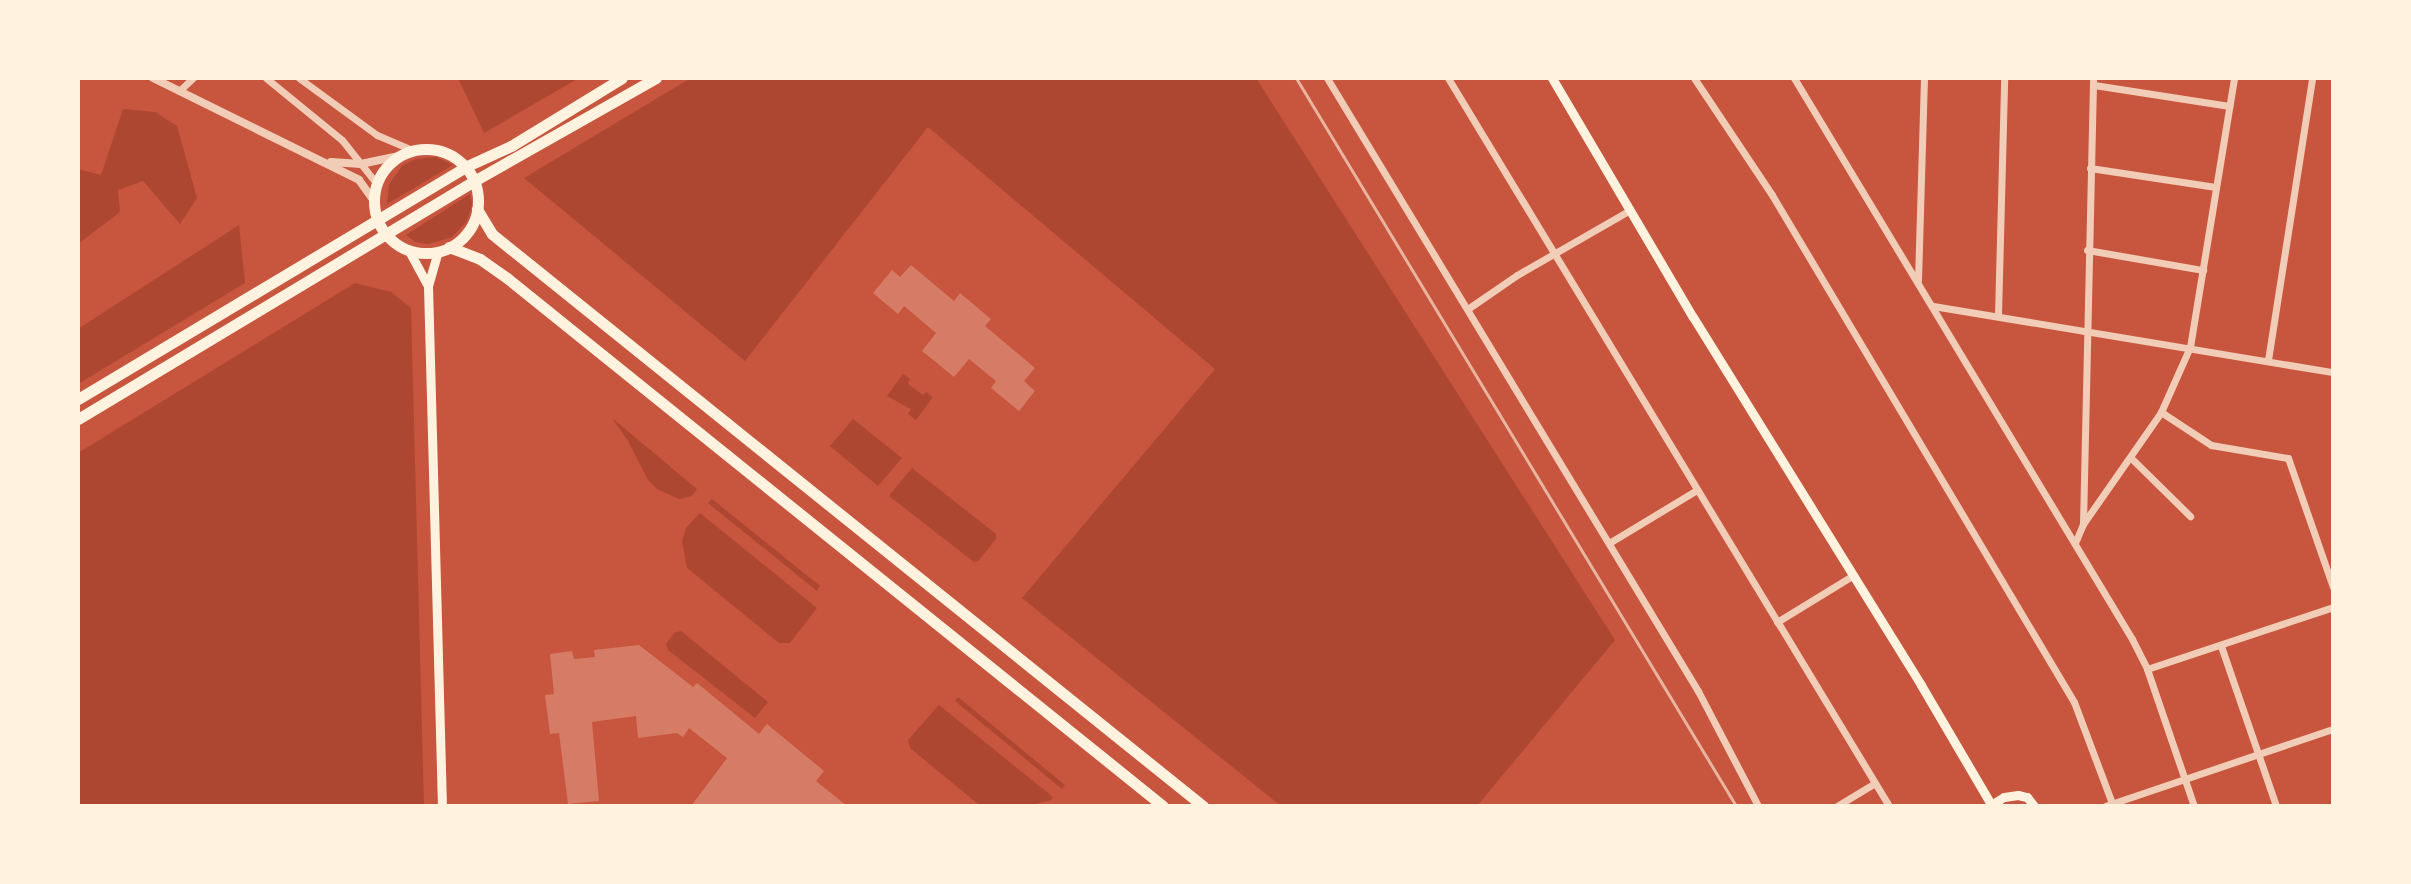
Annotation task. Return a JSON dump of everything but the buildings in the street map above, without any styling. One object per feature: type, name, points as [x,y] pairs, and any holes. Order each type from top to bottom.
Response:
[{"type":"main road","points":[[78,399],[465,167],[511,146],[622,78]]},
{"type":"main road","points":[[78,419],[474,181],[656,78]]},
{"type":"main road","points":[[1552,78],[1991,805],[2004,797],[2018,795],[2027,797],[2034,806]]},
{"type":"main road","points":[[428,286],[408,249],[387,234],[378,219],[374,201],[377,184],[390,163],[412,150],[441,151],[465,167],[474,181],[477,209],[472,225],[444,249],[428,286],[442,806]]},
{"type":"main road","points":[[477,209],[492,234],[1203,806]]},
{"type":"main road","points":[[408,249],[444,249],[480,259],[507,278],[1163,806]]},
{"type":"street","points":[[153,78],[359,180],[374,201]]},
{"type":"street","points":[[180,90],[193,78]]},
{"type":"street","points":[[266,78],[342,140],[377,184]]},
{"type":"street","points":[[299,78],[377,135],[412,150]]},
{"type":"street","points":[[1327,78],[1698,691],[1758,806]]},
{"type":"street","points":[[1448,78],[1889,806]]},
{"type":"street","points":[[1694,78],[1772,195],[2074,702],[2110,805],[2333,729]]},
{"type":"street","points":[[1794,78],[2075,543],[2147,669],[2194,806]]},
{"type":"street","points":[[1918,282],[1924,78]]},
{"type":"street","points":[[1998,315],[2004,78]]},
{"type":"street","points":[[2075,543],[2083,524],[2161,412],[2190,347],[2234,78]]},
{"type":"street","points":[[2268,360],[2312,78]]},
{"type":"street","points":[[2083,524],[2087,250],[2094,81],[2229,106]]},
{"type":"street","points":[[326,162],[361,164],[400,156]]},
{"type":"street","points":[[2090,168],[2216,187]]},
{"type":"street","points":[[1469,308],[1517,275],[1555,256],[1630,210]]},
{"type":"street","points":[[2087,250],[2203,270]]},
{"type":"street","points":[[1933,306],[2333,372]]},
{"type":"street","points":[[2161,412],[2211,445],[2288,458],[2333,587]]},
{"type":"street","points":[[2131,458],[2190,516]]},
{"type":"street","points":[[1609,543],[1697,490]]},
{"type":"street","points":[[1777,622],[1852,576]]},
{"type":"street","points":[[2147,669],[2333,607]]},
{"type":"street","points":[[2221,646],[2276,806]]},
{"type":"street","points":[[1837,806],[1875,783]]},
{"type":"shaded area","points":[[458,78],[579,78],[484,133]]},
{"type":"shaded area","points":[[691,78],[1256,78],[1615,640],[1477,806],[1281,806],[1022,598],[1215,369],[928,127],[745,361],[524,178]]},
{"type":"shaded area","points":[[123,109],[155,112],[177,126],[197,198],[180,224],[143,181],[118,190],[120,212],[78,244],[78,169],[101,175]]},
{"type":"shaded area","points":[[436,157],[453,165],[387,204],[389,184],[403,165],[416,159]]},
{"type":"shaded area","points":[[470,194],[472,204],[467,221],[452,237],[428,244],[415,242],[406,235]]},
{"type":"shaded area","points":[[239,225],[245,283],[78,384],[78,329]]},
{"type":"shaded area","points":[[355,283],[391,292],[411,308],[424,806],[78,806],[78,453]]},
{"type":"shaded area","points":[[903,374],[910,379],[908,384],[923,395],[926,392],[933,397],[916,420],[908,414],[911,409],[887,396]]},
{"type":"shaded area","points":[[612,418],[697,489],[692,496],[679,499],[657,489],[648,480]]},
{"type":"shaded area","points":[[853,419],[902,458],[878,486],[830,446]]},
{"type":"shaded area","points":[[912,468],[996,534],[996,539],[978,561],[974,562],[889,496]]},
{"type":"shaded area","points":[[712,499],[820,586],[817,591],[708,503]]},
{"type":"shaded area","points":[[700,513],[817,608],[790,643],[779,643],[687,568],[682,541],[686,528]]},
{"type":"shaded area","points":[[681,631],[768,702],[755,718],[668,650],[666,644],[674,633]]},
{"type":"shaded area","points":[[958,697],[1065,785],[1062,789],[955,701]]},
{"type":"shaded area","points":[[939,705],[1053,797],[1051,800],[1028,806],[978,804],[910,748],[908,740]]},
{"type":"railway","points":[[1296,78],[1736,806]]}]
